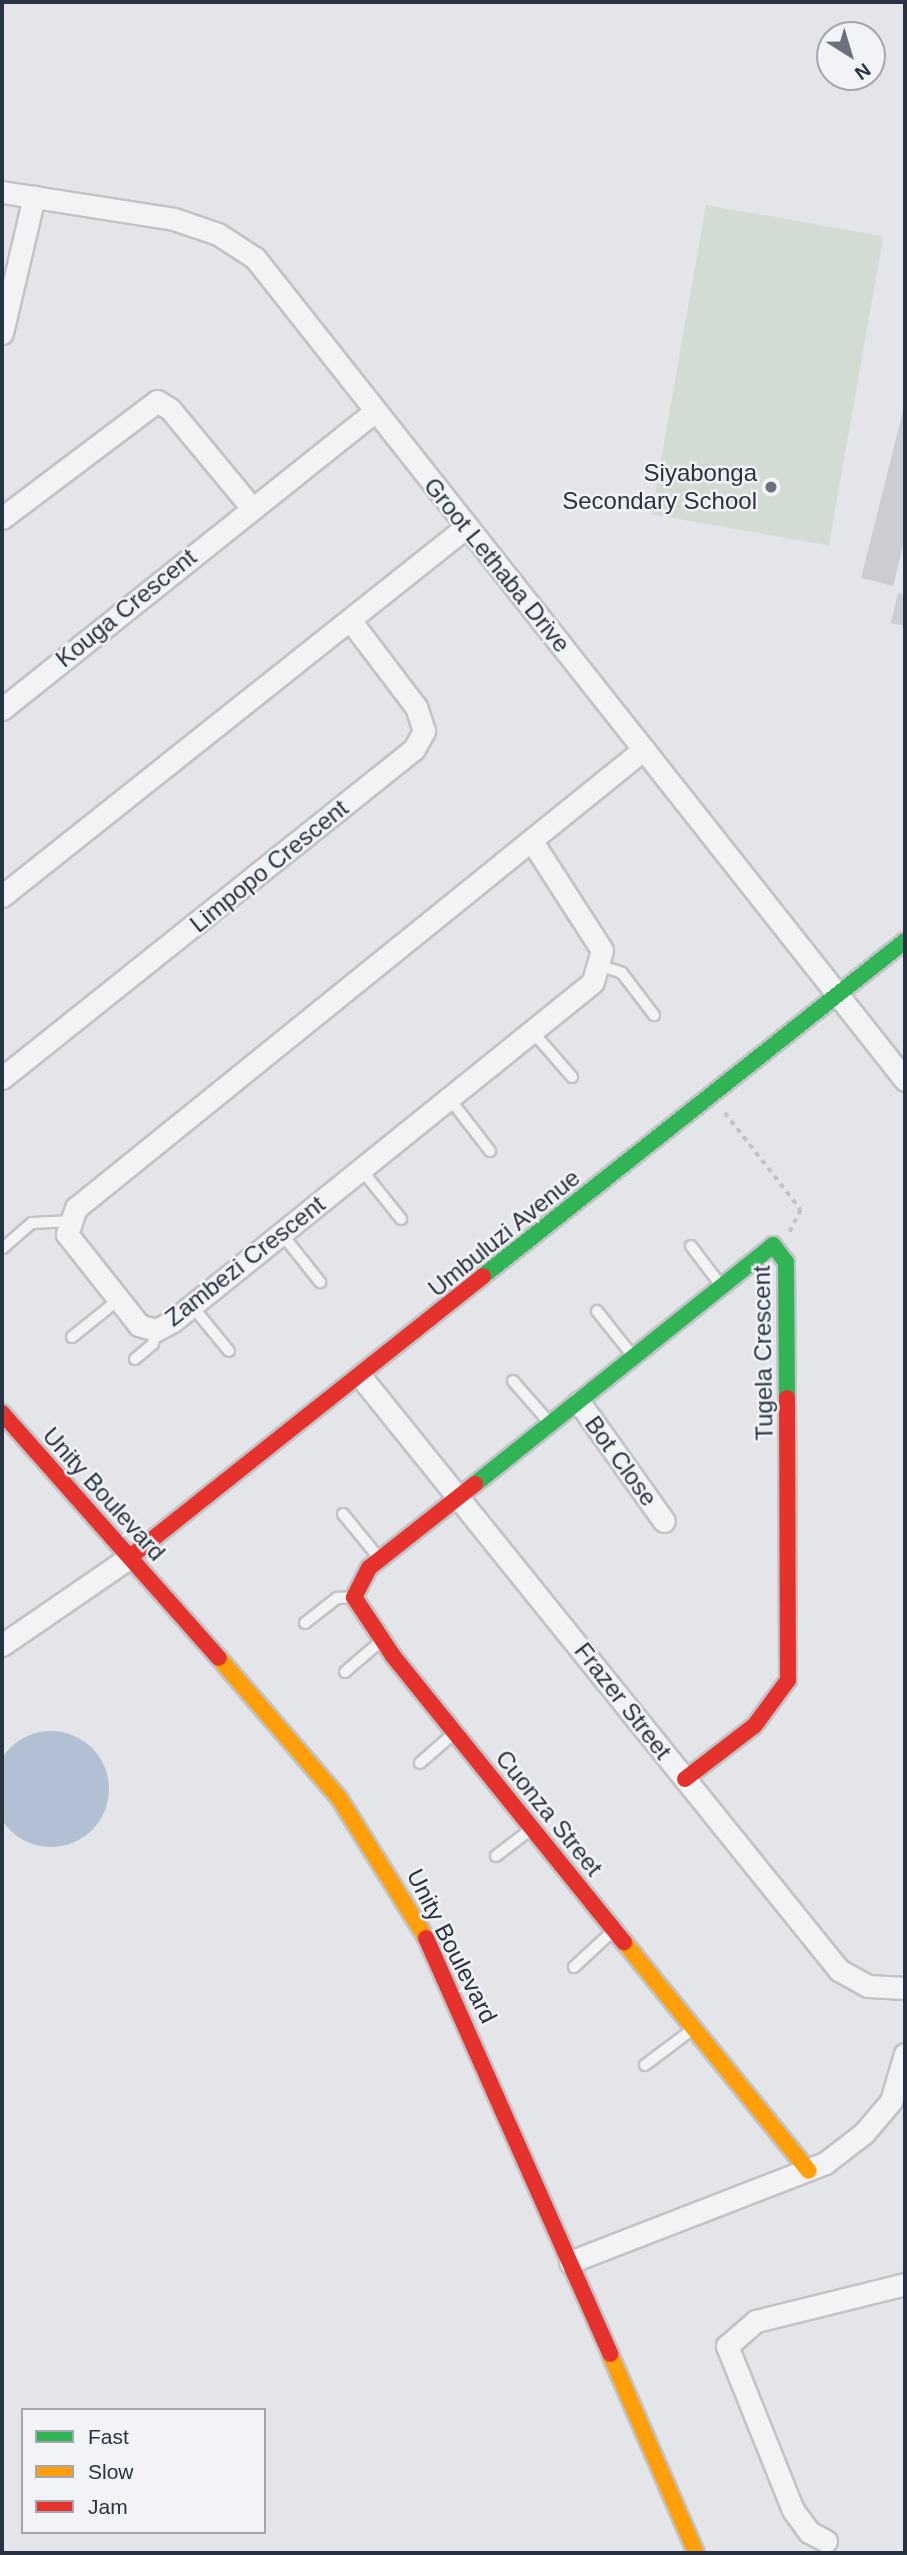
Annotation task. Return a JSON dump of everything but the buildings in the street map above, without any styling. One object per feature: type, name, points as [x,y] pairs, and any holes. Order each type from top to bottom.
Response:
[{"type":"street","name":"Groot Lethaba Drive","points":[[2,192],[173,219],[237,243],[270,273],[466,527],[905,1080]]},
{"type":"street","points":[[2,333],[34,197]]},
{"type":"street","points":[[2,518],[157,401],[250,507]]},
{"type":"street","name":"Kouga Crescent","points":[[2,709],[250,507],[375,411]]},
{"type":"street","points":[[2,897],[466,527]]},
{"type":"street","name":"Limpopo Crescent","points":[[2,1078],[414,749],[424,731],[416,707],[350,620]]},
{"type":"street","points":[[67,1221],[83,1200],[533,843],[644,749]]},
{"type":"street","points":[[533,843],[596,939],[602,966]]},
{"type":"street","name":"Umbuluzi Avenue","points":[[130,1557],[361,1377],[905,941]]},
{"type":"street","name":"Zambezi Crescent","points":[[67,1221],[71,1241],[118,1300],[139,1325],[156,1330],[192,1306],[533,1031],[593,982],[602,966]]},
{"type":"street","name":"Tugela Crescent","points":[[461,1496],[765,1249],[780,1248],[786,1270],[788,1680],[755,1725],[685,1779]]},
{"type":"street","name":"Frazer Street","points":[[361,1377],[461,1496],[839,1970],[868,1986],[905,1988]]},
{"type":"street","name":"Bot Close","points":[[579,1402],[664,1521]]},
{"type":"street","name":"Unity Boulevard","points":[[2,1413],[338,1798],[393,1877],[454,1995],[696,2553]]},
{"type":"street","points":[[354,1597],[360,1577],[461,1496]]},
{"type":"street","points":[[2,1645],[130,1557]]},
{"type":"street","name":"Cuonza Street","points":[[354,1597],[381,1641],[809,2171]]},
{"type":"street","points":[[570,2262],[809,2171],[879,2117],[891,2101],[905,2054]]},
{"type":"street","points":[[825,2541],[809,2532],[793,2510],[727,2346],[756,2321],[905,2284]]},
{"type":"lane","points":[[602,966],[622,974],[654,1015]]},
{"type":"lane","points":[[533,1031],[572,1077]]},
{"type":"lane","points":[[449,1098],[491,1151]]},
{"type":"lane","points":[[361,1169],[401,1219]]},
{"type":"lane","points":[[3,1248],[32,1223],[67,1221]]},
{"type":"lane","points":[[281,1234],[320,1282]]},
{"type":"lane","points":[[691,1246],[720,1284]]},
{"type":"lane","points":[[72,1337],[118,1300]]},
{"type":"lane","points":[[192,1306],[229,1351]]},
{"type":"lane","points":[[597,1311],[633,1356]]},
{"type":"lane","points":[[135,1359],[153,1344],[156,1330]]},
{"type":"lane","points":[[513,1381],[551,1424]]},
{"type":"lane","points":[[343,1514],[380,1560]]},
{"type":"lane","points":[[305,1623],[337,1598],[354,1597]]},
{"type":"lane","points":[[345,1672],[381,1641]]},
{"type":"lane","points":[[420,1763],[455,1732]]},
{"type":"lane","points":[[496,1856],[532,1828]]},
{"type":"lane","points":[[574,1967],[614,1930]]},
{"type":"lane","points":[[645,2065],[694,2028]]},
{"type":"path","points":[[712,1096],[801,1210],[780,1248]]},
{"type":"shaded area","points":[[706,205],[883,236],[829,545],[651,514]]},
{"type":"water","points":[[40,1732],[62,1732],[83,1741],[99,1757],[108,1778],[108,1800],[99,1821],[83,1837],[62,1846],[40,1846],[19,1837],[10,1830],[-1,1813],[-1,1765],[3,1757],[19,1741]]},
{"type":"traffic: fast","points":[[483,1276],[905,941]]},
{"type":"traffic: fast","points":[[475,1484],[773,1245],[786,1262],[787,1398]]},
{"type":"traffic: slow","points":[[219,1658],[339,1798],[426,1938]]},
{"type":"traffic: slow","points":[[624,1942],[809,2171]]},
{"type":"traffic: slow","points":[[610,2354],[696,2553]]},
{"type":"traffic: jam","points":[[130,1557],[483,1276]]},
{"type":"traffic: jam","points":[[685,1779],[755,1725],[788,1680],[787,1398]]},
{"type":"traffic: jam","points":[[2,1413],[219,1658]]},
{"type":"traffic: jam","points":[[475,1484],[369,1568],[354,1597],[393,1656],[624,1942]]},
{"type":"traffic: jam","points":[[426,1938],[610,2354]]},
{"type":"place","name":"Siyabonga Secondary School","points":[[771,487]]}]
